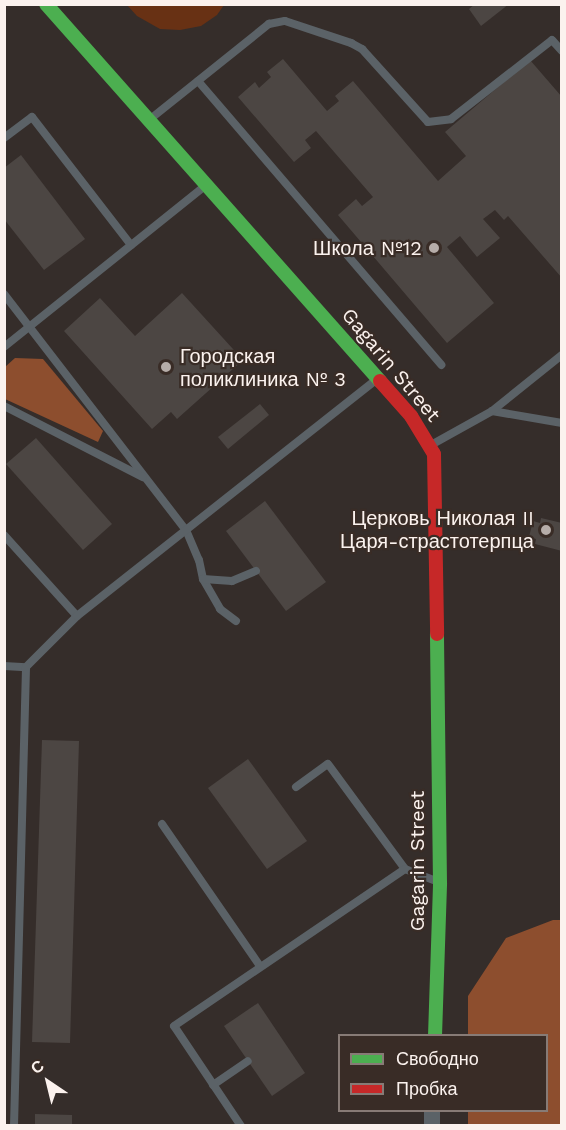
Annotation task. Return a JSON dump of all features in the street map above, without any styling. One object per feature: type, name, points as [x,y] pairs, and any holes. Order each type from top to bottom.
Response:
[{"type":"street","name":"Gagarin Street","points":[[46,4],[378,378],[411,416],[431,445],[434,466],[440,883],[435,1034]]},
{"type":"lane","points":[[149,120],[268,24],[285,21],[351,43],[362,49],[428,122],[451,119],[552,40],[561,51]]},
{"type":"lane","points":[[198,81],[441,365]]},
{"type":"lane","points":[[4,138],[32,117],[131,245]]},
{"type":"lane","points":[[4,347],[206,185]]},
{"type":"lane","points":[[4,294],[186,530],[199,560],[203,579],[220,609],[236,621]]},
{"type":"lane","points":[[431,445],[492,411],[561,355]]},
{"type":"lane","points":[[14,1125],[26,667],[77,616],[378,378]]},
{"type":"lane","points":[[4,406],[146,478]]},
{"type":"lane","points":[[492,411],[561,423]]},
{"type":"lane","points":[[4,535],[77,616]]},
{"type":"lane","points":[[203,579],[232,581],[256,571]]},
{"type":"lane","points":[[4,666],[26,667]]},
{"type":"lane","points":[[296,787],[328,764],[405,869],[440,883]]},
{"type":"lane","points":[[162,824],[260,966]]},
{"type":"lane","points":[[241,1125],[174,1026],[405,869]]},
{"type":"lane","points":[[213,1085],[248,1061]]},
{"type":"shaded area","points":[[127,5],[224,5],[217,15],[201,26],[180,30],[160,29],[137,16]]},
{"type":"shaded area","points":[[15,358],[43,359],[103,431],[98,442],[5,399],[5,367]]},
{"type":"shaded area","points":[[553,920],[562,920],[561,1125],[468,1125],[468,1112],[548,1112],[548,1034],[468,1034],[468,996],[506,938]]},
{"type":"building","points":[[475,4],[509,4],[481,26],[469,9]]},
{"type":"building","points":[[283,59],[327,111],[339,101],[335,96],[353,81],[438,181],[466,156],[445,132],[530,60],[562,97],[562,278],[508,216],[504,220],[495,210],[483,219],[500,238],[477,257],[460,236],[447,247],[494,303],[447,343],[338,215],[356,199],[362,206],[373,197],[316,131],[305,140],[311,148],[294,162],[238,97],[255,82],[259,88],[271,77],[267,72]]},
{"type":"building","points":[[21,155],[85,239],[44,270],[4,219],[4,168]]},
{"type":"building","name":"Городская поликлиника № 3","points":[[182,293],[243,360],[177,419],[171,412],[152,429],[64,331],[100,298],[135,336]]},
{"type":"building","points":[[260,404],[269,415],[228,449],[218,437]]},
{"type":"building","points":[[36,438],[112,524],[83,550],[6,464]]},
{"type":"building","points":[[265,501],[326,582],[286,611],[226,531]]},
{"type":"building","name":"Церковь Николая II Царя-страстотерпца","points":[[541,518],[562,523],[562,551],[535,544],[536,539],[529,537],[533,521],[540,523]]},
{"type":"building","points":[[42,740],[79,741],[70,1043],[32,1042]]},
{"type":"building","points":[[248,759],[307,841],[267,869],[208,788]]},
{"type":"building","points":[[258,1003],[305,1073],[272,1096],[224,1026]]},
{"type":"building","points":[[35,1114],[72,1115],[72,1126],[35,1126]]},
{"type":"traffic: fast","points":[[46,4],[380,381]]},
{"type":"traffic: fast","points":[[435,1034],[440,883],[437,634]]},
{"type":"traffic: jam","points":[[380,381],[411,416],[434,454],[437,634]]},
{"type":"place","name":"Школа №12","points":[[434,248]]},
{"type":"place","name":"Городская поликлиника № 3","points":[[166,367]]},
{"type":"place","name":"Церковь Николая II Царя-страстотерпца","points":[[546,530]]}]
